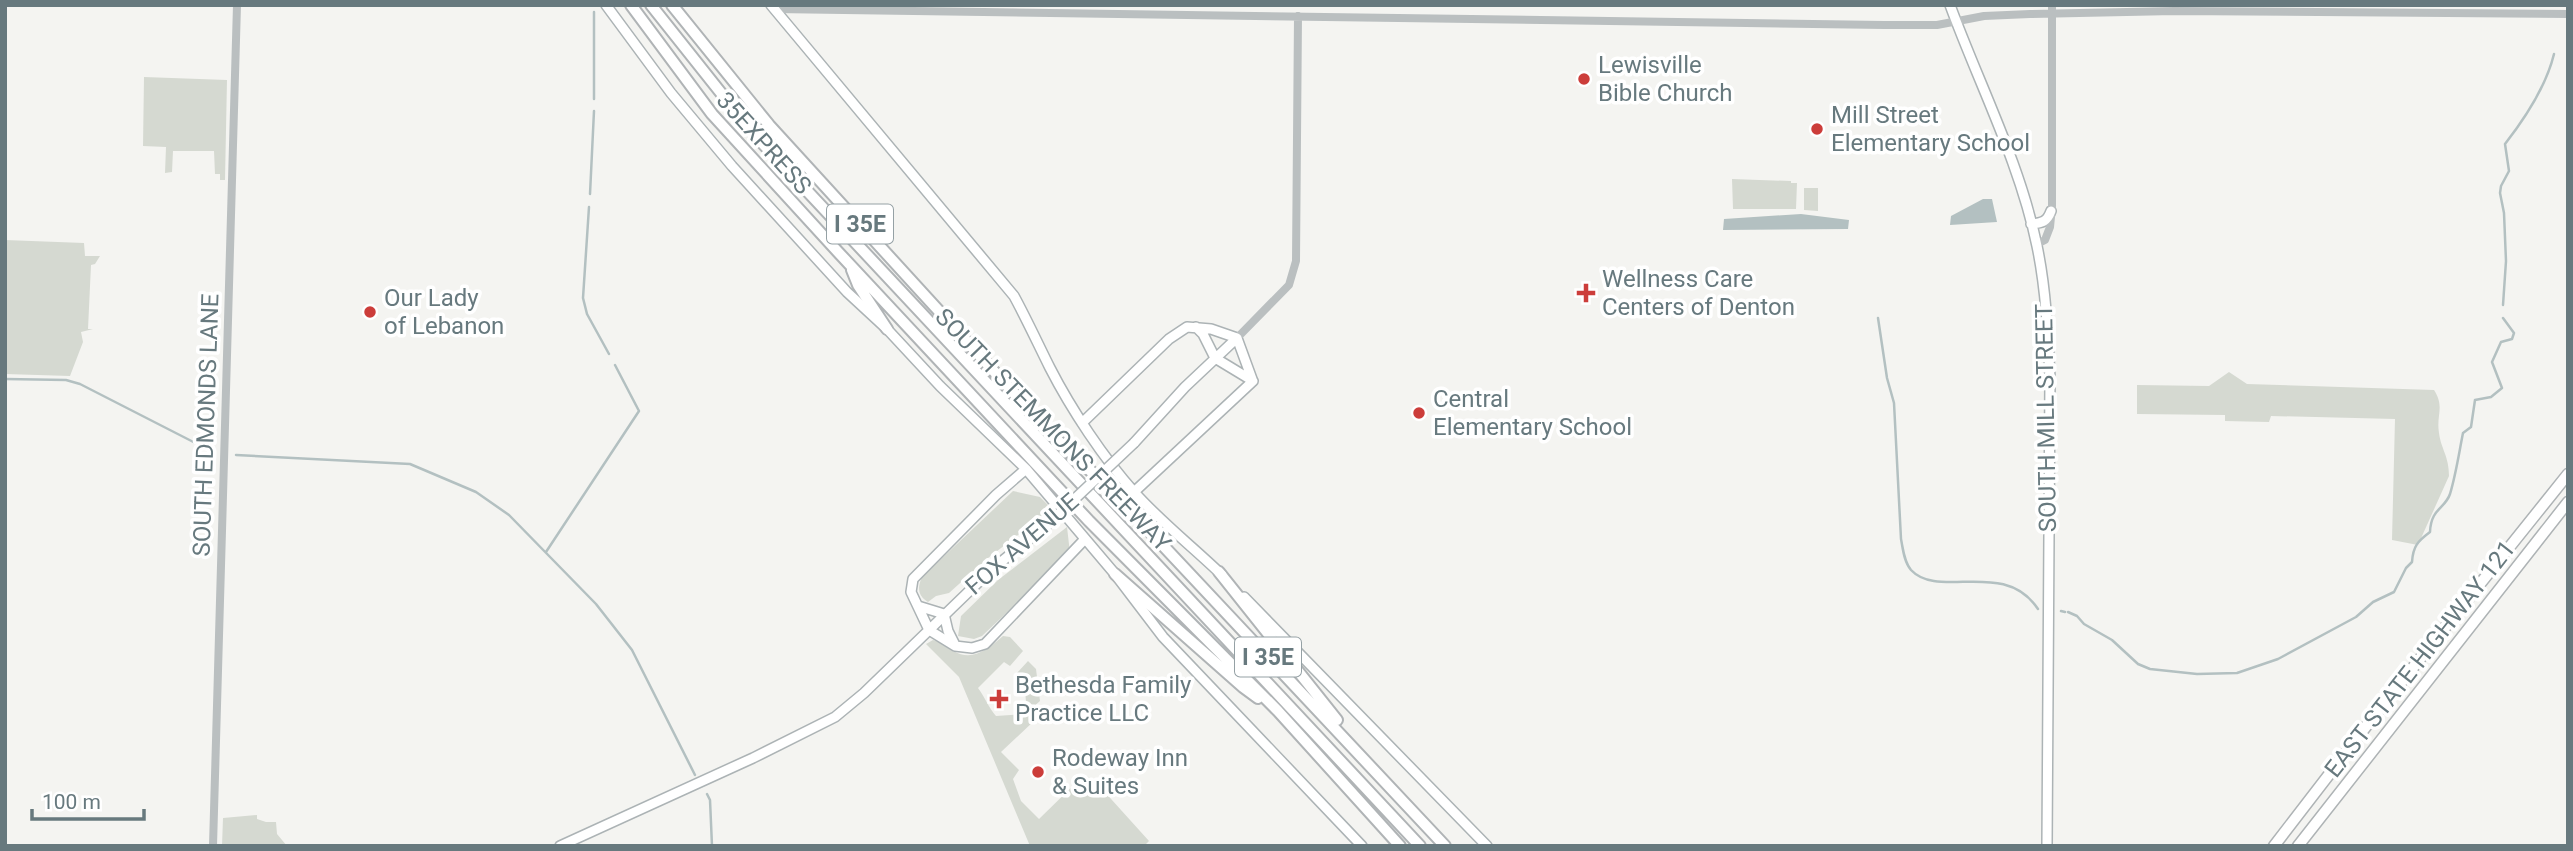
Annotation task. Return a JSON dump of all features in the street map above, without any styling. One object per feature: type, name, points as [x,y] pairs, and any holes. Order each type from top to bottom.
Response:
[{"type":"highway","name":"SOUTH STEMMONS FREEWAY","points":[[631,5],[712,114],[849,264],[1089,521],[1278,711],[1400,846]]},
{"type":"highway","name":"35EXPRESS","points":[[650,5],[752,132],[1420,846]]},
{"type":"highway","name":"SOUTH STEMMONS FREEWAY","points":[[672,5],[769,125],[1054,437],[1109,488],[1445,846]]},
{"type":"highway","points":[[849,264],[858,285],[887,329]]},
{"type":"highway","points":[[1219,572],[1320,700],[1427,826]]},
{"type":"highway","points":[[1115,574],[1242,687],[1278,711]]},
{"type":"main road","name":"SOUTH STEMMONS FREEWAY","points":[[606,5],[671,93],[732,166],[847,292],[1026,469],[1115,574],[1164,637],[1362,846]]},
{"type":"main road","name":"SOUTH MILL STREET","points":[[1950,5],[2008,154],[2031,224],[2037,244],[2045,305],[2050,379],[2047,846]]},
{"type":"main road","name":"SOUTH STEMMONS FREEWAY","points":[[773,7],[1014,296],[1036,335],[1050,369],[1082,423],[1134,492],[1321,673],[1487,846]]},
{"type":"main road","points":[[2031,224],[2048,219],[2051,211]]},
{"type":"main road","points":[[1082,423],[1169,338],[1187,327],[1211,329],[1237,338],[1253,381]]},
{"type":"main road","points":[[1196,327],[1203,334],[1215,358],[1253,381]]},
{"type":"main road","name":"FOX AVENUE","points":[[560,846],[580,842],[835,717],[864,693],[991,570],[1047,525],[1134,443],[1237,338]]},
{"type":"main road","points":[[1134,492],[1253,381]]},
{"type":"main road","points":[[1026,469],[917,572],[911,586],[929,630],[955,646],[972,648],[985,644],[1085,539]]},
{"type":"main road","name":"EAST STATE HIGHWAY 121","points":[[2274,846],[2419,659],[2568,474]]},
{"type":"main road","name":"EAST STATE HIGHWAY 121","points":[[2297,846],[2568,502]]},
{"type":"main road","points":[[917,605],[944,614],[955,646]]},
{"type":"main road","points":[[2419,659],[2435,671]]},
{"type":"main road","points":[[2371,720],[2385,735]]},
{"type":"main road","points":[[2282,835],[2297,846]]},
{"type":"street","name":"SOUTH EDMONDS LANE","points":[[213,846],[237,5]]},
{"type":"street","points":[[773,7],[1146,9],[1298,16],[1884,25],[1956,22],[1984,16],[2052,9],[2568,14]]},
{"type":"street","points":[[2037,244],[2045,240],[2050,227],[2052,9]]},
{"type":"street","name":"FOX AVENUE","points":[[1237,338],[1289,285],[1296,261],[1298,16]]},
{"type":"shaded area","points":[[144,77],[227,80],[225,180],[220,180],[220,174],[215,174],[214,151],[173,151],[172,172],[165,173],[166,147],[143,146]]},
{"type":"shaded area","points":[[1732,179],[1797,183],[1796,209],[1733,209]]},
{"type":"shaded area","points":[[1804,188],[1818,188],[1818,211],[1804,210]]},
{"type":"shaded area","points":[[1983,199],[1992,199],[1997,222],[1950,225],[1951,216]]},
{"type":"shaded area","points":[[1801,214],[1849,220],[1848,229],[1723,230],[1724,219]]},
{"type":"shaded area","points":[[5,240],[84,243],[85,256],[100,256],[95,264],[91,265],[88,329],[93,329],[81,332],[83,342],[70,376],[5,374]]},
{"type":"shaded area","points":[[2229,372],[2247,384],[2434,390],[2440,406],[2438,427],[2449,476],[2418,545],[2392,540],[2395,419],[2271,416],[2269,422],[2225,421],[2225,415],[2137,414],[2137,385],[2209,386]]},
{"type":"shaded area","points":[[1013,491],[1040,497],[1052,509],[988,558],[949,593],[936,596],[928,602],[925,600],[919,591],[922,577]]},
{"type":"shaded area","points":[[1067,527],[1070,553],[982,636],[974,639],[958,636],[961,616],[998,580]]},
{"type":"shaded area","points":[[1003,636],[1010,637],[1023,651],[1010,666],[1004,662],[978,688],[996,716],[1027,714],[1025,690],[1017,673],[1028,661],[1036,669],[1040,701],[1032,708],[1039,715],[1039,722],[1034,721],[1001,752],[1019,770],[1013,779],[1021,801],[1039,819],[1084,775],[1093,779],[1149,841],[1144,846],[1030,846],[959,677],[926,644],[933,640],[960,654],[974,655]]},
{"type":"shaded area","points":[[257,815],[257,819],[276,822],[277,834],[287,846],[222,846],[223,818]]},
{"type":"waterway","points":[[594,12],[594,99]]},
{"type":"waterway","points":[[2503,305],[2506,261],[2504,213],[2500,193],[2509,171],[2505,144],[2534,101],[2554,54]]},
{"type":"waterway","points":[[590,194],[594,111]]},
{"type":"waterway","points":[[589,207],[583,298],[587,314],[609,354]]},
{"type":"waterway","points":[[1878,318],[1887,378],[1894,403],[1901,539],[1909,567],[1923,578],[1938,582],[1990,582],[2008,586],[2024,594],[2038,609]]},
{"type":"waterway","points":[[2068,612],[2112,640],[2138,664],[2150,669],[2197,674],[2237,673],[2278,659],[2356,617],[2373,602],[2394,592],[2412,562],[2417,544],[2430,532],[2435,513],[2448,499],[2463,433],[2471,427],[2475,400],[2491,397],[2502,388],[2492,362],[2501,342],[2512,339],[2514,333],[2503,318]]},
{"type":"waterway","points":[[546,552],[639,411],[615,365]]},
{"type":"waterway","points":[[5,379],[66,380],[80,384],[211,451]]},
{"type":"waterway","points":[[236,455],[410,464],[476,492],[509,515],[596,604],[632,650],[695,775]]},
{"type":"waterway","points":[[2061,611],[2065,612]]},
{"type":"waterway","points":[[707,794],[710,800],[712,846]]},
{"type":"place","name":"Lewisville Bible Church","points":[[1584,79]]},
{"type":"place","name":"Mill Street Elementary School","points":[[1817,129]]},
{"type":"place","name":"Wellness Care Centers of Denton","points":[[1586,293]]},
{"type":"place","name":"Our Lady of Lebanon","points":[[370,312]]},
{"type":"place","name":"Central Elementary School","points":[[1419,413]]},
{"type":"place","name":"Bethesda Family Practice LLC","points":[[999,699]]},
{"type":"place","name":"Rodeway Inn & Suites","points":[[1038,772]]}]
